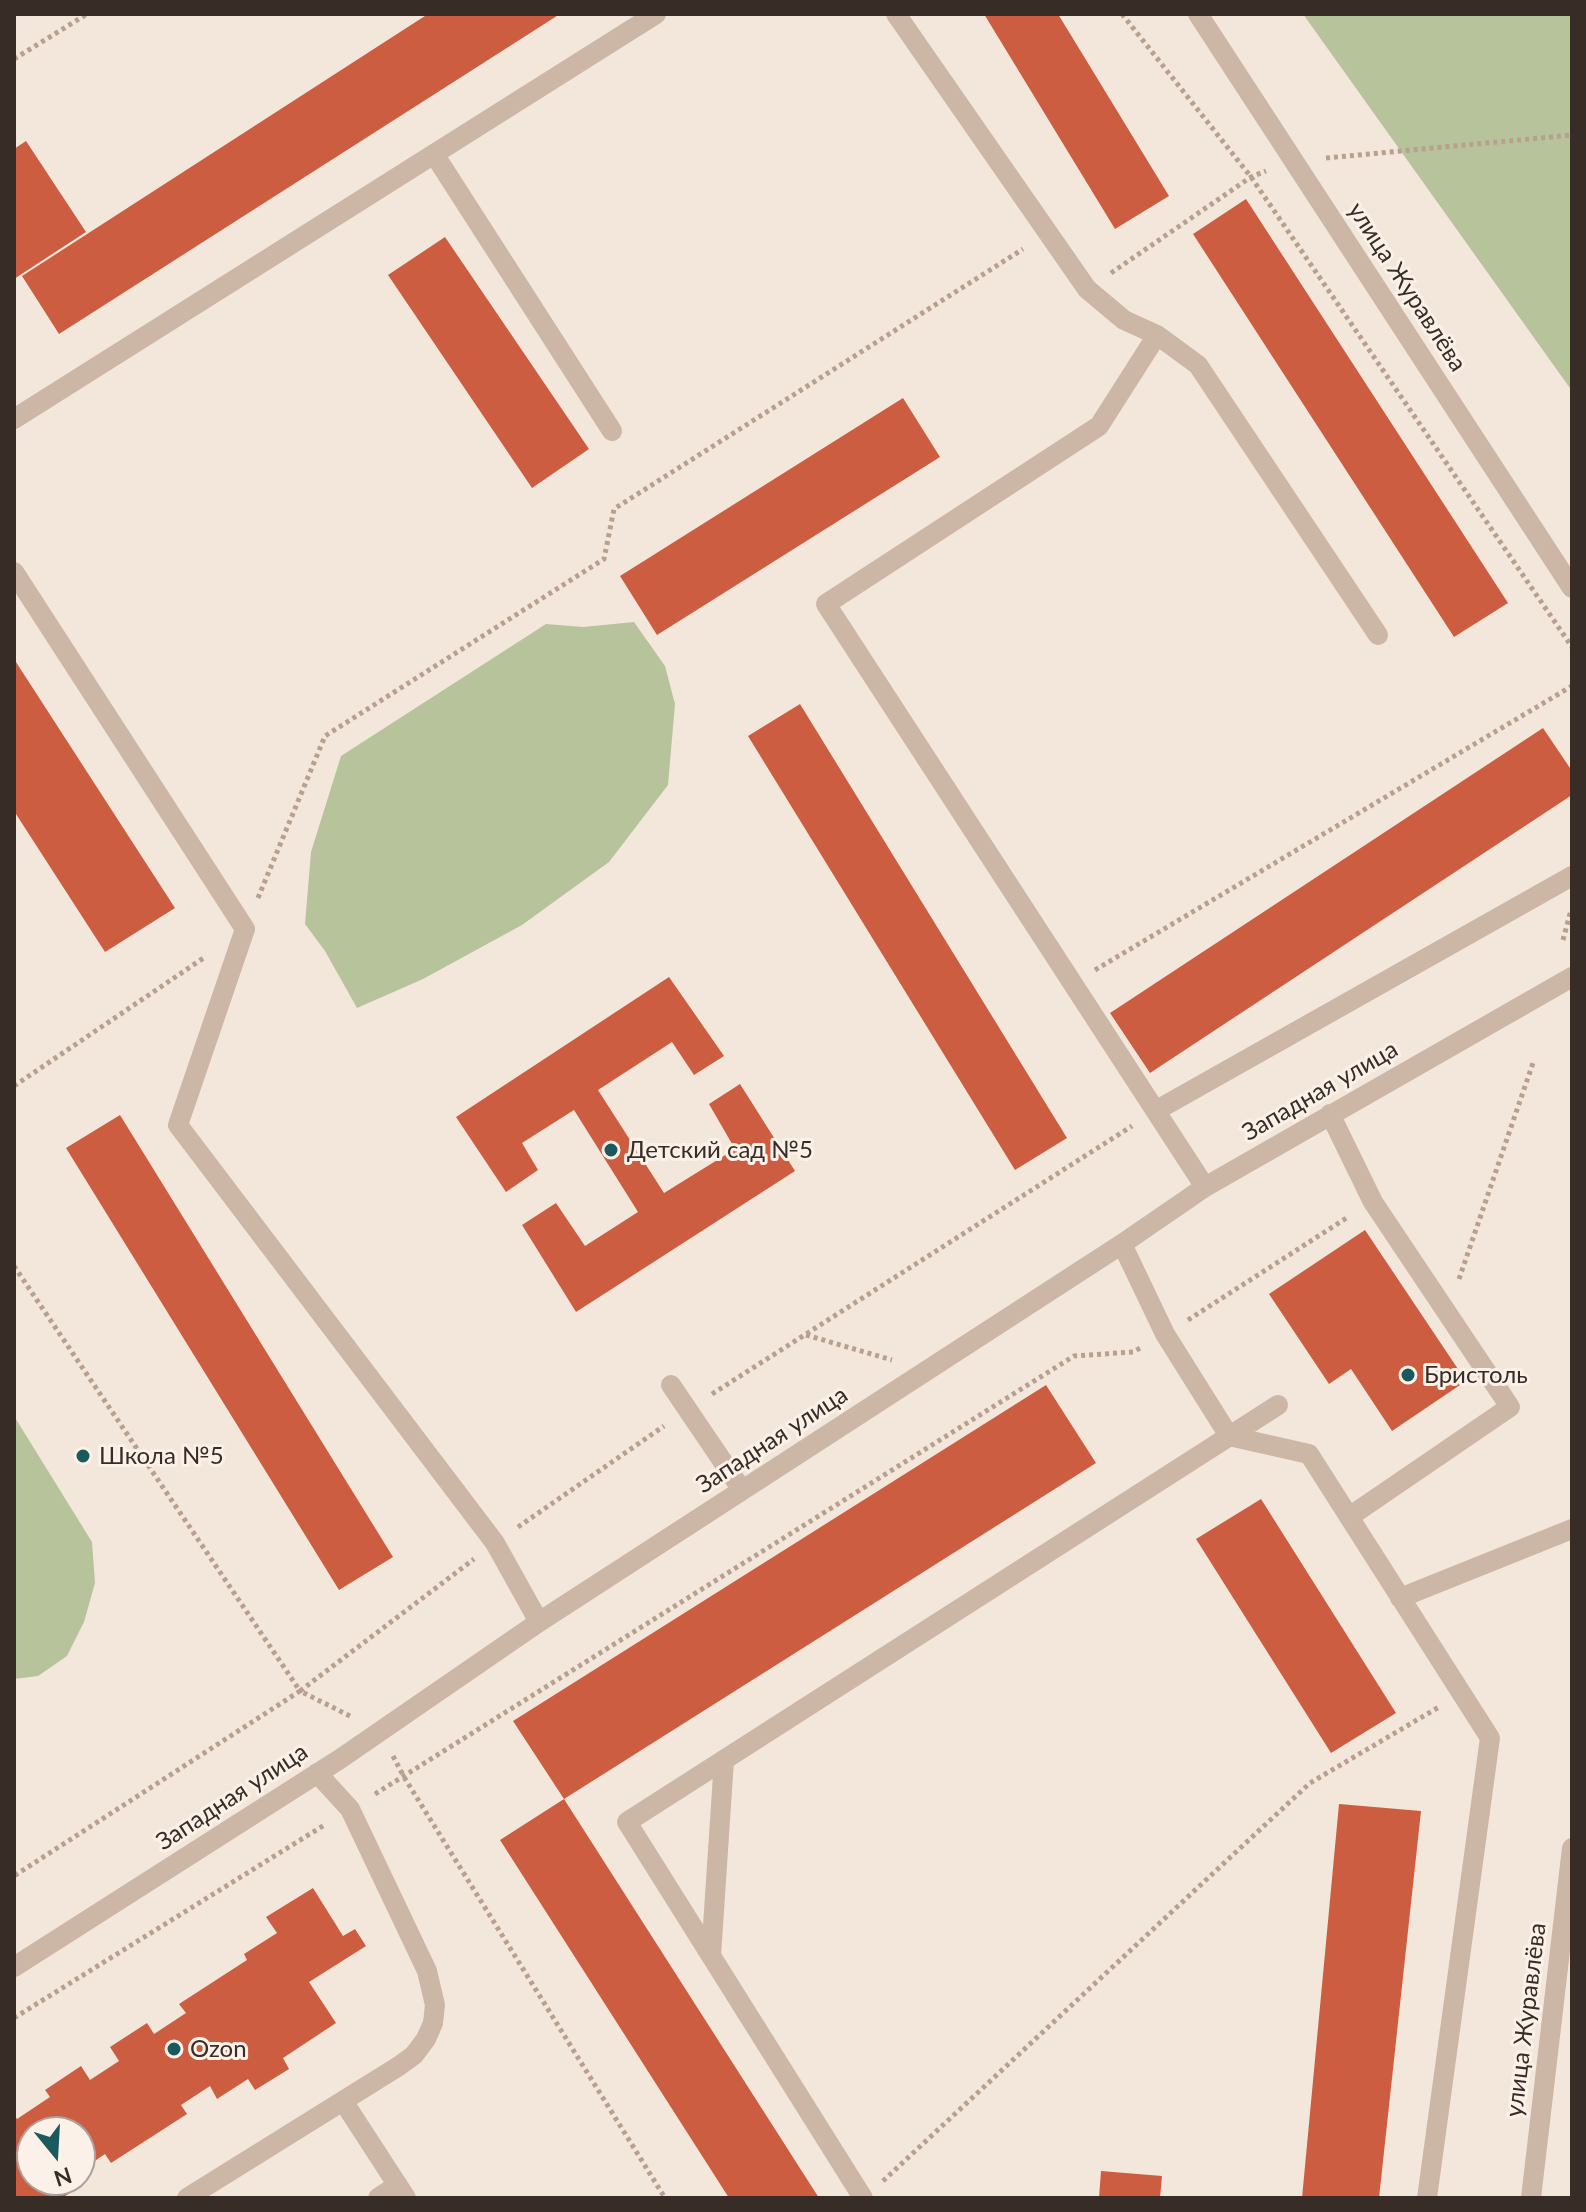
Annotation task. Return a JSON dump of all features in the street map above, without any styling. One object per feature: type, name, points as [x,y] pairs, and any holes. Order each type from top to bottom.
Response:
[{"type":"street","points":[[14,419],[656,14]]},
{"type":"street","points":[[896,14],[1087,289],[1124,320],[1157,335],[1198,365],[1378,635]]},
{"type":"street","name":"улица Журавлёва","points":[[1198,14],[1572,588]]},
{"type":"street","points":[[434,154],[612,431]]},
{"type":"street","points":[[1157,335],[1099,426],[826,604],[1205,1187]]},
{"type":"street","points":[[14,572],[245,929],[178,1125],[495,1543],[539,1622]]},
{"type":"street","points":[[1157,1110],[1572,876]]},
{"type":"street","name":"Западная улица","points":[[14,1967],[317,1773],[539,1622],[1205,1187],[1572,977]]},
{"type":"street","points":[[1330,1114],[1373,1202],[1510,1407],[1349,1517]]},
{"type":"street","points":[[1122,1244],[1165,1334],[1229,1436],[1309,1454],[1490,1738],[1427,2198]]},
{"type":"street","points":[[671,1385],[742,1490]]},
{"type":"street","points":[[870,2193],[711,1956],[627,1822],[1278,1405]]},
{"type":"street","points":[[1400,1598],[1572,1529]]},
{"type":"street","points":[[711,1956],[724,1760]]},
{"type":"street","points":[[187,2198],[414,2055],[433,2023],[435,2005],[427,1971],[350,1809],[317,1773]]},
{"type":"street","name":"улица Журавлёва","points":[[1531,2198],[1572,1848]]},
{"type":"street","points":[[343,2101],[402,2192],[378,2198]]},
{"type":"path","points":[[14,59],[87,14]]},
{"type":"path","points":[[1122,14],[1251,177],[1572,647]]},
{"type":"path","points":[[14,1086],[245,929],[325,736],[604,559],[614,509],[1048,234]]},
{"type":"path","points":[[1071,984],[1572,686]]},
{"type":"path","points":[[1563,940],[1572,906]]},
{"type":"path","points":[[1447,1313],[1534,1060]]},
{"type":"path","points":[[14,1876],[300,1691],[495,1543],[688,1410],[1157,1110]]},
{"type":"path","points":[[14,2018],[1074,1356],[1133,1352],[1373,1202]]},
{"type":"path","points":[[14,1266],[300,1691],[380,1730],[404,1777],[665,2198]]},
{"type":"path","points":[[805,1334],[928,1370]]},
{"type":"path","points":[[870,2193],[1310,1783],[1461,1694]]},
{"type":"green space","points":[[1303,14],[1572,14],[1572,391]]},
{"type":"green space","points":[[634,622],[665,666],[675,704],[668,785],[609,862],[522,925],[423,979],[357,1008],[325,951],[305,924],[311,852],[341,756],[546,624],[583,627]]},
{"type":"green space","points":[[14,1416],[92,1542],[95,1583],[84,1622],[67,1656],[38,1676],[14,1679]]},
{"type":"building","points":[[428,14],[560,14],[59,334],[22,276]]},
{"type":"building","points":[[984,14],[1058,14],[1169,196],[1115,229]]},
{"type":"building","points":[[26,141],[86,232],[14,279],[14,149]]},
{"type":"building","points":[[1246,199],[1508,603],[1454,637],[1193,234]]},
{"type":"building","points":[[445,237],[589,449],[532,488],[388,275]]},
{"type":"building","points":[[903,398],[940,457],[657,635],[620,576]]},
{"type":"building","points":[[14,659],[175,908],[105,952],[14,811]]},
{"type":"building","points":[[800,704],[1067,1138],[1015,1170],[748,736]]},
{"type":"building","points":[[1543,728],[1572,771],[1572,795],[1150,1073],[1110,1013]]},
{"type":"building","points":[[669,977],[724,1056],[694,1075],[672,1042],[598,1090],[664,1193],[735,1149],[709,1104],[740,1084],[795,1171],[576,1312],[522,1225],[556,1203],[585,1246],[638,1212],[574,1110],[522,1143],[538,1170],[506,1192],[456,1117]]},
{"type":"building","points":[[120,1115],[393,1557],[339,1590],[66,1148]]},
{"type":"building","points":[[1365,1230],[1466,1381],[1392,1431],[1351,1369],[1329,1384],[1269,1294]]},
{"type":"building","points":[[1046,1385],[1096,1463],[564,1799],[513,1721]]},
{"type":"building","points":[[1261,1499],[1396,1713],[1331,1753],[1196,1539]]},
{"type":"building","points":[[564,1799],[819,2198],[729,2198],[500,1840]]},
{"type":"building","points":[[1339,1804],[1421,1811],[1379,2198],[1302,2198]]},
{"type":"building","points":[[313,1888],[343,1936],[355,1929],[366,1946],[309,1982],[336,2023],[283,2058],[289,2069],[255,2090],[248,2079],[217,2099],[210,2086],[181,2105],[187,2114],[111,2163],[105,2154],[96,2160],[96,2116],[22,2116],[50,2097],[45,2090],[81,2066],[90,2080],[119,2061],[110,2047],[147,2023],[154,2034],[186,2013],[179,2004],[247,1960],[244,1954],[277,1933],[266,1917]]},
{"type":"building","points":[[14,2115],[16,2196],[65,2196],[62,2198],[14,2198]]},
{"type":"building","points":[[1101,2171],[1162,2176],[1160,2198],[1099,2198]]},
{"type":"place","name":"Детский сад №5","points":[[611,1150]]},
{"type":"place","name":"Бристоль","points":[[1408,1375]]},
{"type":"place","name":"Школа №5","points":[[83,1456]]},
{"type":"place","name":"Ozon","points":[[174,2049]]}]
